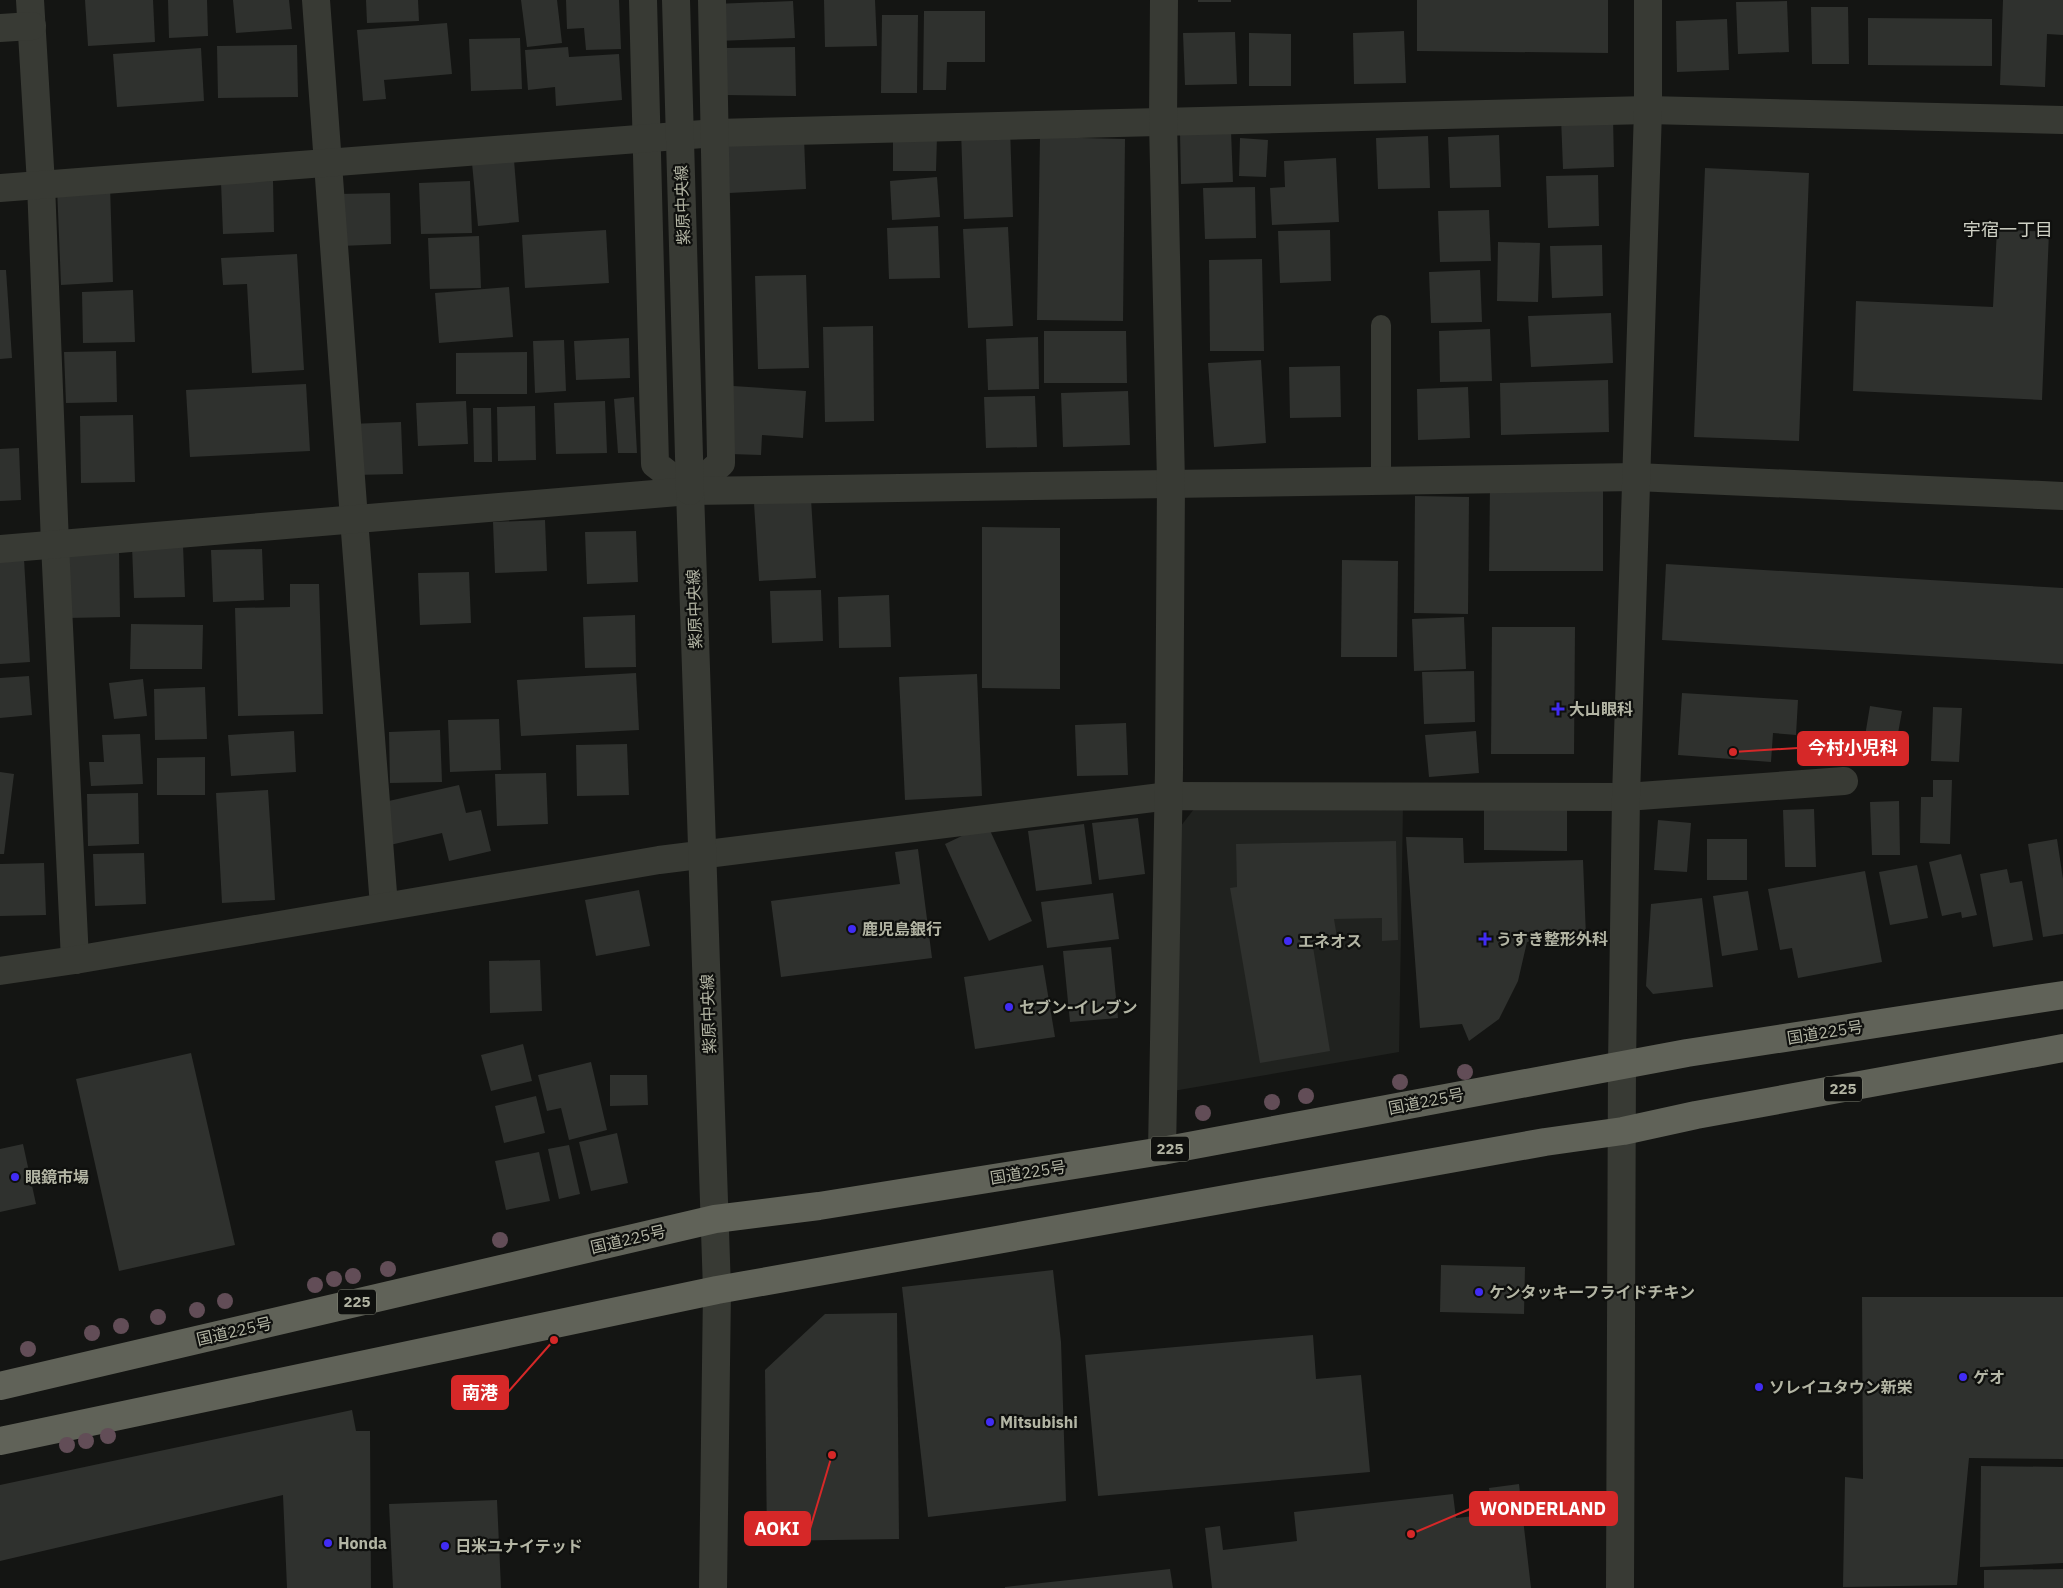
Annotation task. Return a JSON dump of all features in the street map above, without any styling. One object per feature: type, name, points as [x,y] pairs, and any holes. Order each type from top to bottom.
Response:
[{"type":"highway","name":"国道225号","points":[[0,1386],[715,1219],[828,1204],[1162,1151],[1687,1053],[2063,995]]},
{"type":"highway","name":"225","points":[[0,1441],[717,1290],[1545,1142],[1623,1131],[1696,1115],[2063,1048]]},
{"type":"street","points":[[316,0],[384,906]]},
{"type":"street","points":[[643,0],[655,464],[690,491]]},
{"type":"street","name":"紫原中央線","points":[[676,0],[690,491],[717,1290],[713,1588]]},
{"type":"street","points":[[690,491],[721,463],[712,0]]},
{"type":"street","points":[[1162,1151],[1171,483],[1164,122],[1164,0]]},
{"type":"street","points":[[1620,1588],[1622,1065],[1626,797],[1648,110],[1648,0]]},
{"type":"street","points":[[0,28],[31,13],[41,184],[55,544],[75,960]]},
{"type":"street","points":[[0,188],[327,161],[716,133],[1648,110],[2063,120]]},
{"type":"street","points":[[0,549],[690,491],[1636,476],[2063,496]]},
{"type":"street","points":[[0,971],[703,854],[1168,796],[1626,797],[1844,782]]},
{"type":"lane","points":[[1381,325],[1381,480]]},
{"type":"shaded area","name":"エネオス","points":[[1403,806],[1399,1052],[1173,1091],[1177,831],[1194,809]]},
{"type":"building","points":[[85,0],[153,0],[155,42],[88,46]]},
{"type":"building","points":[[168,0],[207,0],[208,36],[169,38]]},
{"type":"building","points":[[233,0],[289,0],[292,29],[236,33]]},
{"type":"building","points":[[366,0],[418,0],[419,21],[367,23]]},
{"type":"building","points":[[521,0],[557,0],[562,43],[527,47]]},
{"type":"building","points":[[566,0],[619,0],[621,49],[586,50],[584,28],[567,29]]},
{"type":"building","points":[[824,0],[875,0],[877,46],[825,47]]},
{"type":"building","points":[[1198,0],[1231,0],[1231,2],[1198,2]]},
{"type":"building","points":[[1417,0],[1608,0],[1608,53],[1417,51]]},
{"type":"building","points":[[2003,0],[2063,0],[2063,35],[2047,34],[2045,87],[2000,85]]},
{"type":"building","points":[[793,1],[795,38],[716,41],[714,4]]},
{"type":"building","points":[[1787,1],[1789,52],[1738,54],[1736,2]]},
{"type":"building","points":[[1811,7],[1848,7],[1849,64],[1812,64]]},
{"type":"building","points":[[924,11],[985,11],[985,62],[947,62],[946,90],[923,90]]},
{"type":"building","points":[[882,15],[918,15],[917,93],[881,93]]},
{"type":"building","points":[[1868,18],[1992,19],[1992,66],[1868,65]]},
{"type":"building","points":[[1727,19],[1729,70],[1677,72],[1676,21]]},
{"type":"building","points":[[447,23],[452,74],[384,80],[386,99],[363,101],[357,30]]},
{"type":"building","points":[[1404,31],[1406,83],[1354,84],[1353,33]]},
{"type":"building","points":[[1235,32],[1237,84],[1185,85],[1183,33]]},
{"type":"building","points":[[1249,33],[1291,34],[1291,86],[1249,86]]},
{"type":"building","points":[[520,38],[522,89],[471,91],[469,39]]},
{"type":"building","points":[[297,45],[298,97],[218,98],[217,46]]},
{"type":"building","points":[[568,47],[569,57],[619,54],[622,100],[556,106],[555,87],[528,90],[525,50]]},
{"type":"building","points":[[795,47],[796,96],[724,95],[724,48]]},
{"type":"building","points":[[201,48],[204,101],[117,107],[113,54]]},
{"type":"building","points":[[1613,116],[1614,167],[1563,169],[1561,117]]},
{"type":"building","points":[[1010,128],[1013,217],[964,219],[961,130]]},
{"type":"building","points":[[1231,131],[1233,182],[1181,184],[1180,132]]},
{"type":"building","points":[[1499,135],[1501,187],[1450,188],[1448,137]]},
{"type":"building","points":[[893,136],[937,136],[936,171],[893,171]]},
{"type":"building","points":[[1428,136],[1430,188],[1378,189],[1376,138]]},
{"type":"building","points":[[1040,137],[1125,139],[1123,321],[1037,320]]},
{"type":"building","points":[[804,138],[806,189],[729,193],[727,141]]},
{"type":"building","points":[[1240,138],[1268,140],[1266,177],[1239,176]]},
{"type":"building","points":[[1336,158],[1339,222],[1272,225],[1270,188],[1285,187],[1284,161]]},
{"type":"building","points":[[514,160],[519,222],[478,226],[472,163]]},
{"type":"building","points":[[1705,168],[1809,173],[1799,441],[1694,437]]},
{"type":"building","points":[[1598,175],[1599,226],[1548,228],[1546,176]]},
{"type":"building","points":[[937,177],[940,217],[892,220],[890,181]]},
{"type":"building","points":[[273,181],[274,232],[223,234],[221,182]]},
{"type":"building","points":[[470,181],[472,233],[421,234],[419,183]]},
{"type":"building","points":[[110,185],[113,282],[61,285],[57,187]]},
{"type":"building","points":[[1255,187],[1256,238],[1205,239],[1203,188]]},
{"type":"building","points":[[390,193],[391,244],[340,246],[338,194]]},
{"type":"building","points":[[1489,210],[1491,261],[1440,262],[1438,211]]},
{"type":"building","points":[[938,226],[940,278],[889,279],[887,228]]},
{"type":"building","points":[[1008,227],[1013,326],[968,328],[963,229]]},
{"type":"building","points":[[1997,229],[2049,232],[2042,400],[1853,391],[1856,301],[1993,307]]},
{"type":"building","points":[[606,230],[609,283],[525,288],[522,235]]},
{"type":"building","points":[[1330,230],[1331,281],[1280,283],[1278,231]]},
{"type":"building","points":[[479,236],[481,288],[430,289],[428,238]]},
{"type":"building","points":[[1498,242],[1540,243],[1538,302],[1497,301]]},
{"type":"building","points":[[1602,245],[1603,296],[1552,298],[1550,246]]},
{"type":"building","points":[[297,254],[304,370],[252,373],[247,284],[223,285],[221,258]]},
{"type":"building","points":[[1262,259],[1264,351],[1210,351],[1209,260]]},
{"type":"building","points":[[0,270],[6,270],[12,358],[0,359]]},
{"type":"building","points":[[1480,270],[1482,322],[1431,323],[1429,272]]},
{"type":"building","points":[[806,275],[809,368],[758,369],[755,276]]},
{"type":"building","points":[[509,287],[513,337],[439,343],[435,293]]},
{"type":"building","points":[[133,290],[135,342],[83,343],[82,292]]},
{"type":"building","points":[[1611,313],[1613,363],[1531,367],[1528,316]]},
{"type":"building","points":[[873,326],[874,421],[825,422],[823,327]]},
{"type":"building","points":[[1490,329],[1492,381],[1440,382],[1439,331]]},
{"type":"building","points":[[1044,331],[1126,331],[1127,383],[1044,383]]},
{"type":"building","points":[[1038,337],[1039,389],[988,390],[986,339]]},
{"type":"building","points":[[629,338],[630,378],[576,380],[574,341]]},
{"type":"building","points":[[564,340],[566,391],[535,393],[533,341]]},
{"type":"building","points":[[116,351],[117,402],[66,403],[64,352]]},
{"type":"building","points":[[527,352],[527,394],[456,394],[456,353]]},
{"type":"building","points":[[1261,360],[1266,443],[1214,447],[1208,363]]},
{"type":"building","points":[[1340,366],[1341,417],[1290,418],[1289,367]]},
{"type":"building","points":[[1608,380],[1609,432],[1501,435],[1500,383]]},
{"type":"building","points":[[306,384],[310,451],[190,457],[186,390]]},
{"type":"building","points":[[733,386],[806,391],[803,438],[762,435],[761,455],[730,454]]},
{"type":"building","points":[[1468,387],[1470,438],[1418,440],[1417,389]]},
{"type":"building","points":[[1128,391],[1130,445],[1063,447],[1061,393]]},
{"type":"building","points":[[1035,396],[1037,447],[986,448],[984,397]]},
{"type":"building","points":[[634,397],[637,453],[618,453],[614,399]]},
{"type":"building","points":[[466,401],[468,444],[418,446],[416,403]]},
{"type":"building","points":[[605,401],[607,453],[556,454],[554,403]]},
{"type":"building","points":[[535,406],[536,460],[498,461],[497,407]]},
{"type":"building","points":[[473,408],[491,408],[492,462],[474,462]]},
{"type":"building","points":[[133,415],[135,482],[81,483],[80,416]]},
{"type":"building","points":[[401,422],[403,474],[352,475],[350,424]]},
{"type":"building","points":[[19,448],[21,500],[0,501],[0,449]]},
{"type":"building","points":[[1490,487],[1603,488],[1603,571],[1489,571]]},
{"type":"building","points":[[1415,496],[1469,497],[1468,614],[1414,613]]},
{"type":"building","points":[[811,499],[816,578],[759,581],[754,503]]},
{"type":"building","points":[[545,520],[547,571],[495,573],[493,522]]},
{"type":"building","points":[[982,527],[1060,528],[1060,689],[982,688]]},
{"type":"building","points":[[636,531],[638,582],[587,584],[585,532]]},
{"type":"building","points":[[183,545],[185,597],[134,598],[132,546]]},
{"type":"building","points":[[66,549],[119,549],[120,617],[66,618]]},
{"type":"building","points":[[262,549],[264,600],[213,602],[211,550]]},
{"type":"building","points":[[24,559],[30,662],[0,664],[0,561]]},
{"type":"building","points":[[1342,560],[1398,561],[1397,657],[1341,657]]},
{"type":"building","points":[[1666,564],[2063,588],[2063,664],[1662,640]]},
{"type":"building","points":[[469,572],[471,623],[420,625],[418,573]]},
{"type":"building","points":[[290,584],[319,584],[323,714],[238,716],[235,608],[290,607]]},
{"type":"building","points":[[821,590],[823,641],[772,643],[770,591]]},
{"type":"building","points":[[889,595],[891,647],[839,648],[838,597]]},
{"type":"building","points":[[635,615],[636,667],[585,668],[583,617]]},
{"type":"building","points":[[1464,617],[1466,669],[1414,671],[1412,619]]},
{"type":"building","points":[[131,624],[203,625],[202,669],[130,669]]},
{"type":"building","points":[[1492,627],[1575,627],[1574,754],[1491,754]]},
{"type":"building","points":[[1474,671],[1475,722],[1424,724],[1422,672]]},
{"type":"building","points":[[636,673],[639,730],[521,736],[517,680]]},
{"type":"building","points":[[977,674],[982,796],[905,800],[899,677]]},
{"type":"building","points":[[29,676],[32,715],[0,718],[0,678]]},
{"type":"building","points":[[143,679],[147,716],[114,719],[109,683]]},
{"type":"building","points":[[205,687],[207,739],[155,740],[154,689]]},
{"type":"building","points":[[1682,693],[1798,700],[1796,735],[1773,733],[1771,762],[1678,755]]},
{"type":"building","points":[[1870,706],[1902,711],[1897,739],[1888,740],[1885,758],[1862,754]]},
{"type":"building","points":[[1933,707],[1962,708],[1959,762],[1931,761]]},
{"type":"building","points":[[499,719],[501,770],[450,772],[448,720]]},
{"type":"building","points":[[1126,723],[1128,775],[1077,776],[1075,725]]},
{"type":"building","points":[[440,730],[442,782],[390,783],[389,732]]},
{"type":"building","points":[[294,731],[296,772],[231,776],[228,735]]},
{"type":"building","points":[[1476,731],[1479,773],[1429,777],[1425,735]]},
{"type":"building","points":[[140,734],[143,784],[91,786],[89,762],[104,762],[102,735]]},
{"type":"building","points":[[627,744],[629,795],[577,796],[576,745]]},
{"type":"building","points":[[205,757],[205,795],[157,795],[157,758]]},
{"type":"building","points":[[0,772],[14,774],[4,854],[0,854]]},
{"type":"building","points":[[546,773],[548,824],[497,826],[495,774]]},
{"type":"building","points":[[1933,780],[1952,780],[1950,844],[1920,843],[1921,797],[1933,797]]},
{"type":"building","points":[[459,785],[466,813],[481,810],[491,851],[449,861],[442,833],[390,845],[380,803]]},
{"type":"building","points":[[268,790],[275,900],[222,903],[216,793]]},
{"type":"building","points":[[138,793],[139,844],[88,846],[87,794]]},
{"type":"building","points":[[1899,801],[1900,855],[1872,855],[1870,802]]},
{"type":"building","points":[[1814,809],[1816,867],[1785,867],[1783,810]]},
{"type":"building","points":[[1484,810],[1567,810],[1567,851],[1484,850]]},
{"type":"building","points":[[1138,818],[1145,874],[1099,880],[1092,823]]},
{"type":"building","points":[[1658,820],[1691,823],[1687,872],[1654,870]]},
{"type":"building","points":[[987,824],[1032,921],[989,941],[945,844]]},
{"type":"building","points":[[1084,824],[1092,884],[1036,891],[1028,831]]},
{"type":"building","name":"うすき整形外科","points":[[1406,837],[1463,838],[1464,863],[1583,860],[1586,937],[1527,942],[1518,981],[1499,1019],[1469,1041],[1462,1024],[1420,1028]]},
{"type":"building","points":[[1707,839],[1747,839],[1747,880],[1707,880]]},
{"type":"building","points":[[2057,839],[2063,879],[2063,934],[2043,937],[2028,844]]},
{"type":"building","points":[[1396,841],[1398,940],[1382,941],[1382,918],[1334,919],[1338,943],[1313,947],[1330,1051],[1260,1063],[1230,888],[1237,887],[1236,844]]},
{"type":"building","name":"鹿児島銀行","points":[[918,849],[932,958],[781,977],[771,901],[900,884],[895,852]]},
{"type":"building","points":[[144,853],[146,904],[95,906],[93,854]]},
{"type":"building","points":[[1961,854],[1977,915],[1962,918],[1961,912],[1942,916],[1929,862]]},
{"type":"building","points":[[44,863],[46,915],[0,916],[0,864]]},
{"type":"building","points":[[1917,865],[1928,918],[1890,925],[1879,872]]},
{"type":"building","points":[[2007,869],[2010,883],[2022,881],[2033,940],[1993,947],[1980,874]]},
{"type":"building","points":[[1865,871],[1882,962],[1798,978],[1792,948],[1780,950],[1768,889]]},
{"type":"building","points":[[639,890],[650,946],[596,956],[585,900]]},
{"type":"building","points":[[1748,891],[1758,950],[1722,956],[1713,896]]},
{"type":"building","points":[[1113,893],[1119,939],[1047,948],[1041,902]]},
{"type":"building","points":[[1702,898],[1713,987],[1653,994],[1646,986],[1651,904]]},
{"type":"building","points":[[1111,947],[1118,1018],[1070,1022],[1063,951]]},
{"type":"building","points":[[540,960],[542,1011],[490,1013],[489,961]]},
{"type":"building","name":"セブン-イレブン","points":[[1043,965],[1055,1037],[975,1049],[964,977]]},
{"type":"building","points":[[523,1044],[532,1081],[491,1091],[481,1055]]},
{"type":"building","points":[[191,1053],[235,1245],[119,1271],[76,1079]]},
{"type":"building","points":[[591,1062],[607,1130],[569,1140],[561,1108],[547,1111],[538,1075]]},
{"type":"building","points":[[610,1075],[647,1075],[648,1105],[610,1106]]},
{"type":"building","points":[[536,1096],[545,1133],[504,1143],[495,1106]]},
{"type":"building","points":[[617,1133],[628,1183],[591,1191],[579,1142]]},
{"type":"building","name":"眼鏡市場","points":[[23,1144],[36,1204],[0,1212],[0,1149]]},
{"type":"building","points":[[569,1145],[580,1194],[559,1199],[548,1149]]},
{"type":"building","points":[[539,1152],[550,1201],[506,1210],[495,1161]]},
{"type":"building","points":[[1441,1265],[1525,1267],[1524,1314],[1440,1312]]},
{"type":"building","name":"Mitsubishi","points":[[1053,1270],[1061,1342],[1066,1501],[928,1517],[902,1287]]},
{"type":"building","name":"ゲオ","points":[[1862,1297],[2063,1297],[2063,1459],[1969,1458],[1957,1585],[1843,1587],[1845,1477],[1863,1479]]},
{"type":"building","points":[[897,1313],[899,1539],[767,1541],[765,1370],[825,1314]]},
{"type":"building","points":[[1313,1335],[1316,1379],[1361,1375],[1370,1472],[1098,1496],[1085,1355]]},
{"type":"building","points":[[352,1410],[356,1431],[370,1431],[371,1588],[287,1588],[283,1495],[0,1561],[0,1485]]},
{"type":"building","points":[[1981,1466],[2063,1467],[2063,1563],[1980,1567]]},
{"type":"building","points":[[1519,1484],[1531,1588],[1212,1588],[1205,1528],[1220,1526],[1223,1550],[1297,1541],[1294,1512],[1453,1494],[1456,1518],[1493,1514],[1489,1488]]},
{"type":"building","name":"日米ユナイテッド","points":[[497,1500],[501,1588],[393,1588],[389,1504]]},
{"type":"building","points":[[1170,1569],[1173,1588],[1005,1588],[1005,1587]]},
{"type":"building","points":[[2063,1569],[2063,1588],[1984,1588],[1984,1570]]},
{"type":"place","name":"大山眼科","points":[[1558,709]]},
{"type":"place","name":"今村小児科","points":[[1733,752]]},
{"type":"place","name":"鹿児島銀行","points":[[852,929]]},
{"type":"place","name":"うすき整形外科","points":[[1485,939]]},
{"type":"place","name":"エネオス","points":[[1288,941]]},
{"type":"place","name":"セブン-イレブン","points":[[1009,1007]]},
{"type":"place","name":"眼鏡市場","points":[[15,1177]]},
{"type":"place","name":"ケンタッキーフライドチキン","points":[[1479,1292]]},
{"type":"place","name":"南港","points":[[554,1340]]},
{"type":"place","name":"ゲオ","points":[[1963,1377]]},
{"type":"place","name":"ソレイユタウン新栄","points":[[1759,1387]]},
{"type":"place","name":"Mitsubishi","points":[[990,1422]]},
{"type":"place","name":"AOKI","points":[[832,1455]]},
{"type":"place","name":"WONDERLAND","points":[[1411,1534]]},
{"type":"place","name":"Honda","points":[[328,1543]]},
{"type":"place","name":"日米ユナイテッド","points":[[445,1546]]},
{"type":"district","name":"宇宿一丁目","points":[[2008,230]]}]
